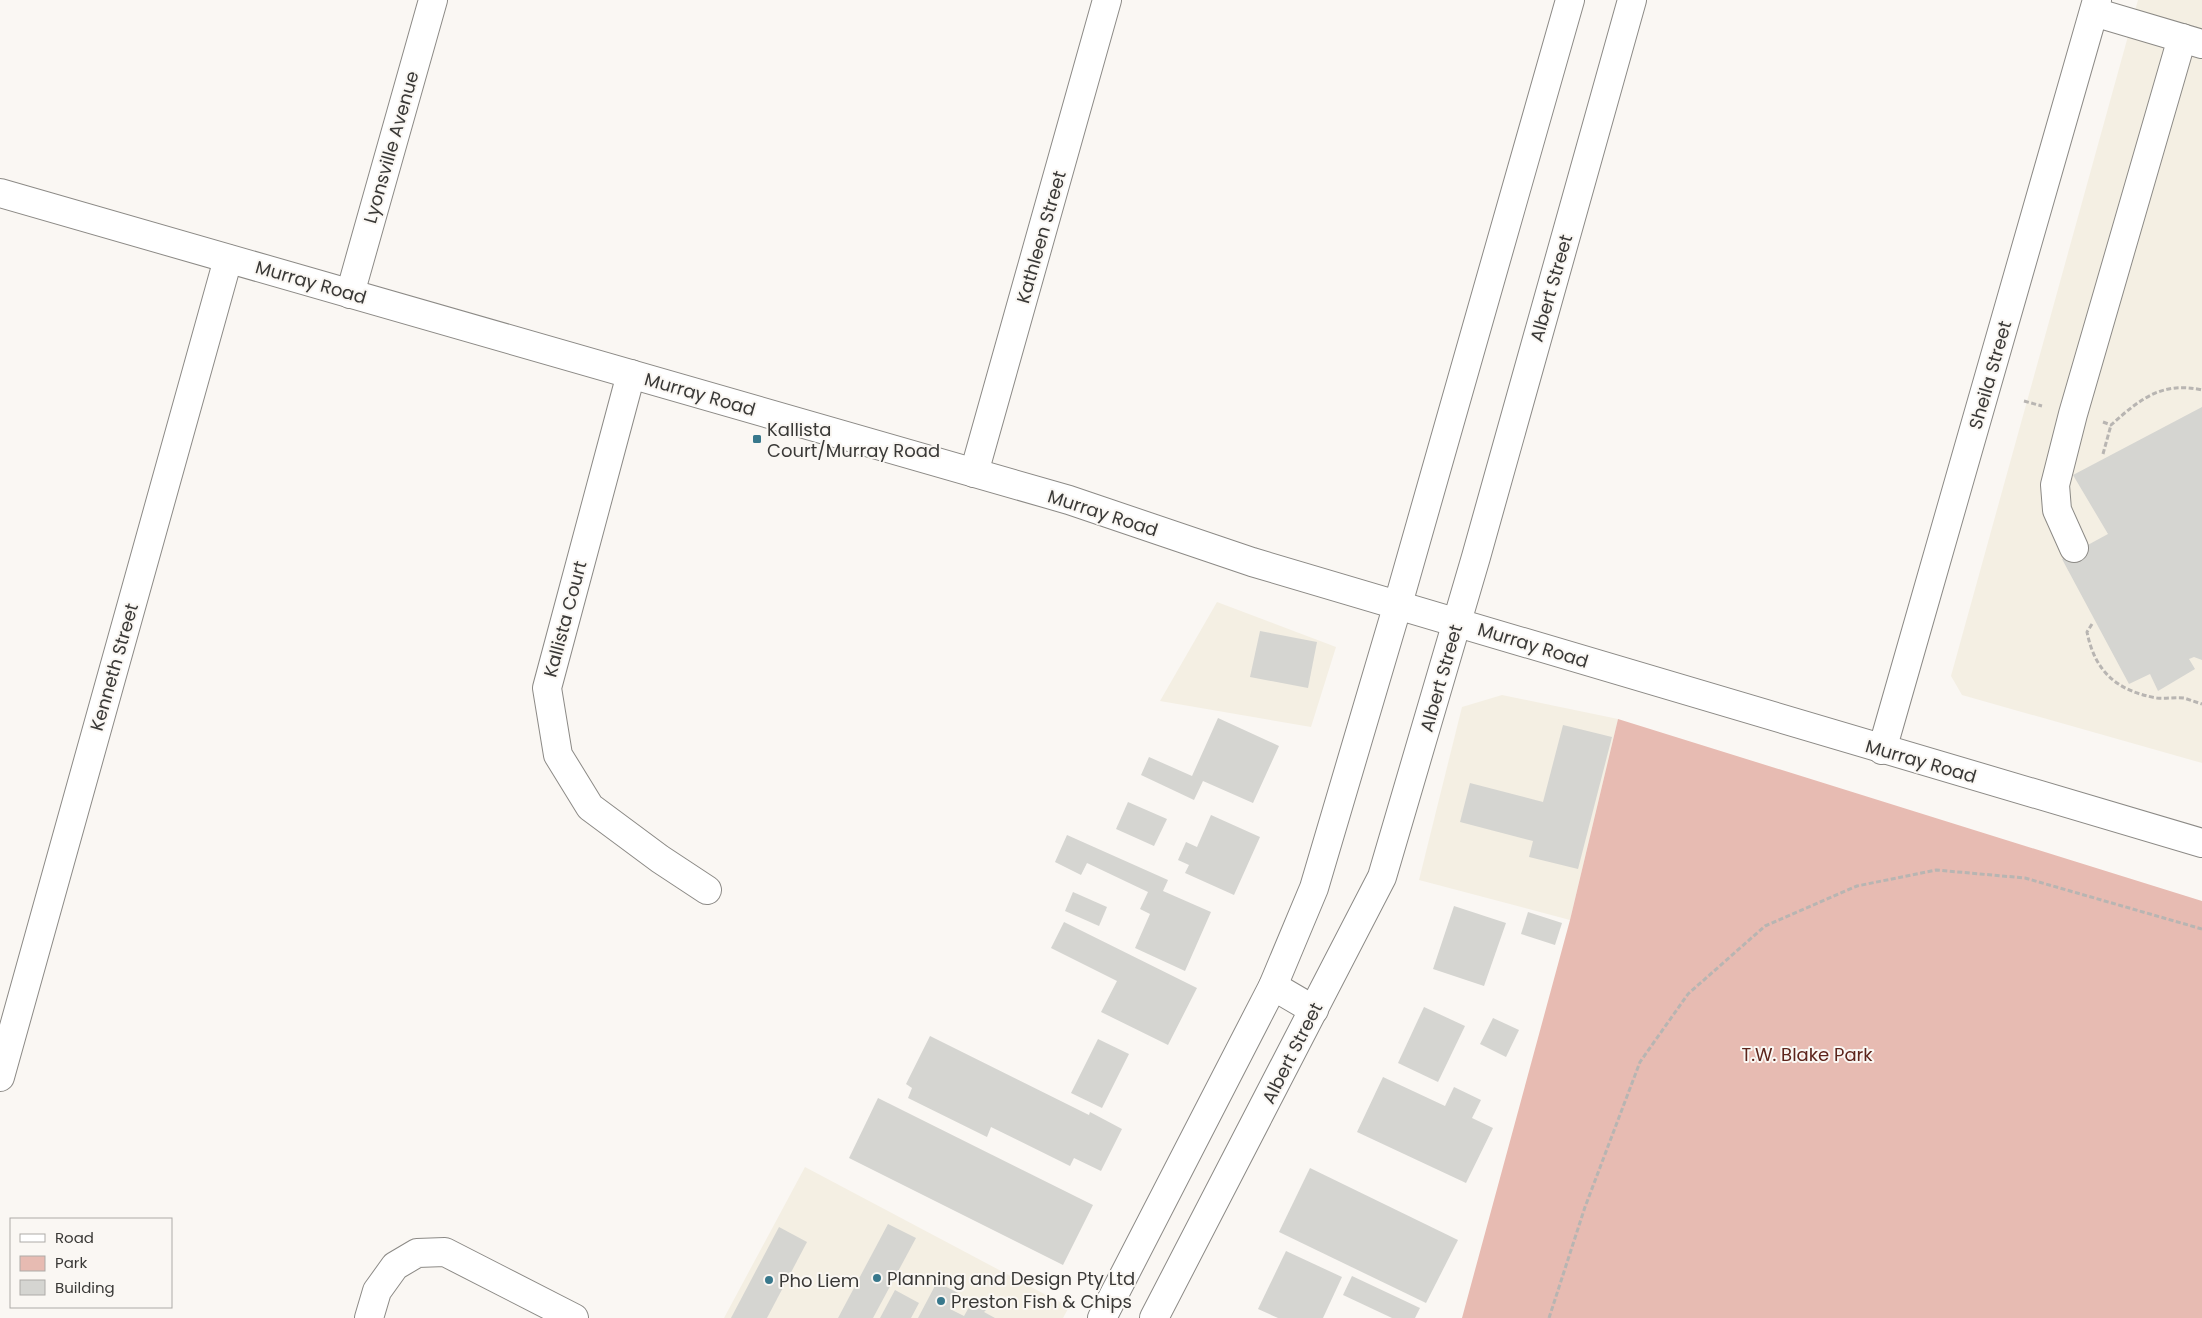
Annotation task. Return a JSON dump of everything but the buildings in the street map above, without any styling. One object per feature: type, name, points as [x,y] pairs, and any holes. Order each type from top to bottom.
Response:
[{"type":"main road","name":"Lyonsville Avenue","points":[[350,294],[433,0]]},
{"type":"main road","name":"Kathleen Street","points":[[974,473],[1107,0]]},
{"type":"main road","points":[[1102,1318],[1273,986],[1314,888],[1398,604],[1570,0]]},
{"type":"main road","name":"Albert Street","points":[[1154,1318],[1382,877],[1457,622],[1628,1]]},
{"type":"main road","points":[[2074,548],[2057,510],[2055,485],[2073,414],[2192,41],[2096,6]]},
{"type":"main road","name":"Sheila Street","points":[[1882,750],[2096,6]]},
{"type":"main road","name":"Murray Road","points":[[0,193],[1069,500],[1252,562],[2202,844]]},
{"type":"main road","name":"Kenneth Street","points":[[0,1076],[228,258]]},
{"type":"main road","name":"Kallista Court","points":[[631,374],[547,688],[558,755],[590,807],[660,859],[707,890]]},
{"type":"main road","points":[[1273,986],[1314,1010]]},
{"type":"main road","points":[[369,1318],[377,1291],[395,1266],[417,1253],[445,1252],[574,1318]]},
{"type":"path","points":[[2103,454],[2111,424],[2128,410],[2161,389],[2186,386],[2202,390]]},
{"type":"path","points":[[2094,420],[2111,424]]},
{"type":"path","points":[[2092,624],[2087,632],[2090,650],[2110,680],[2131,692],[2158,698],[2183,698],[2202,704]]},
{"type":"path","points":[[1549,1318],[1585,1207],[1640,1062],[1688,994],[1765,926],[1857,886],[1936,870],[2025,878],[2202,928]]},
{"type":"shaded area","points":[[2138,0],[2202,0],[2202,763],[1962,695],[1951,676]]},
{"type":"shaded area","points":[[1217,602],[1336,647],[1311,727],[1160,701]]},
{"type":"shaded area","points":[[1502,695],[1618,719],[1570,920],[1419,880],[1462,707]]},
{"type":"shaded area","points":[[805,1167],[1069,1307],[1063,1318],[724,1318]]},
{"type":"green space","name":"T.W. Blake Park","points":[[1618,719],[2202,901],[2202,1318],[1462,1318],[1570,920]]},
{"type":"place","name":"Kallista Court/Murray Road","points":[[757,439]]},
{"type":"place","name":"Planning and Design Pty Ltd","points":[[877,1278]]},
{"type":"place","name":"Pho Liem","points":[[769,1280]]},
{"type":"place","name":"Preston Fish & Chips","points":[[941,1301]]}]
